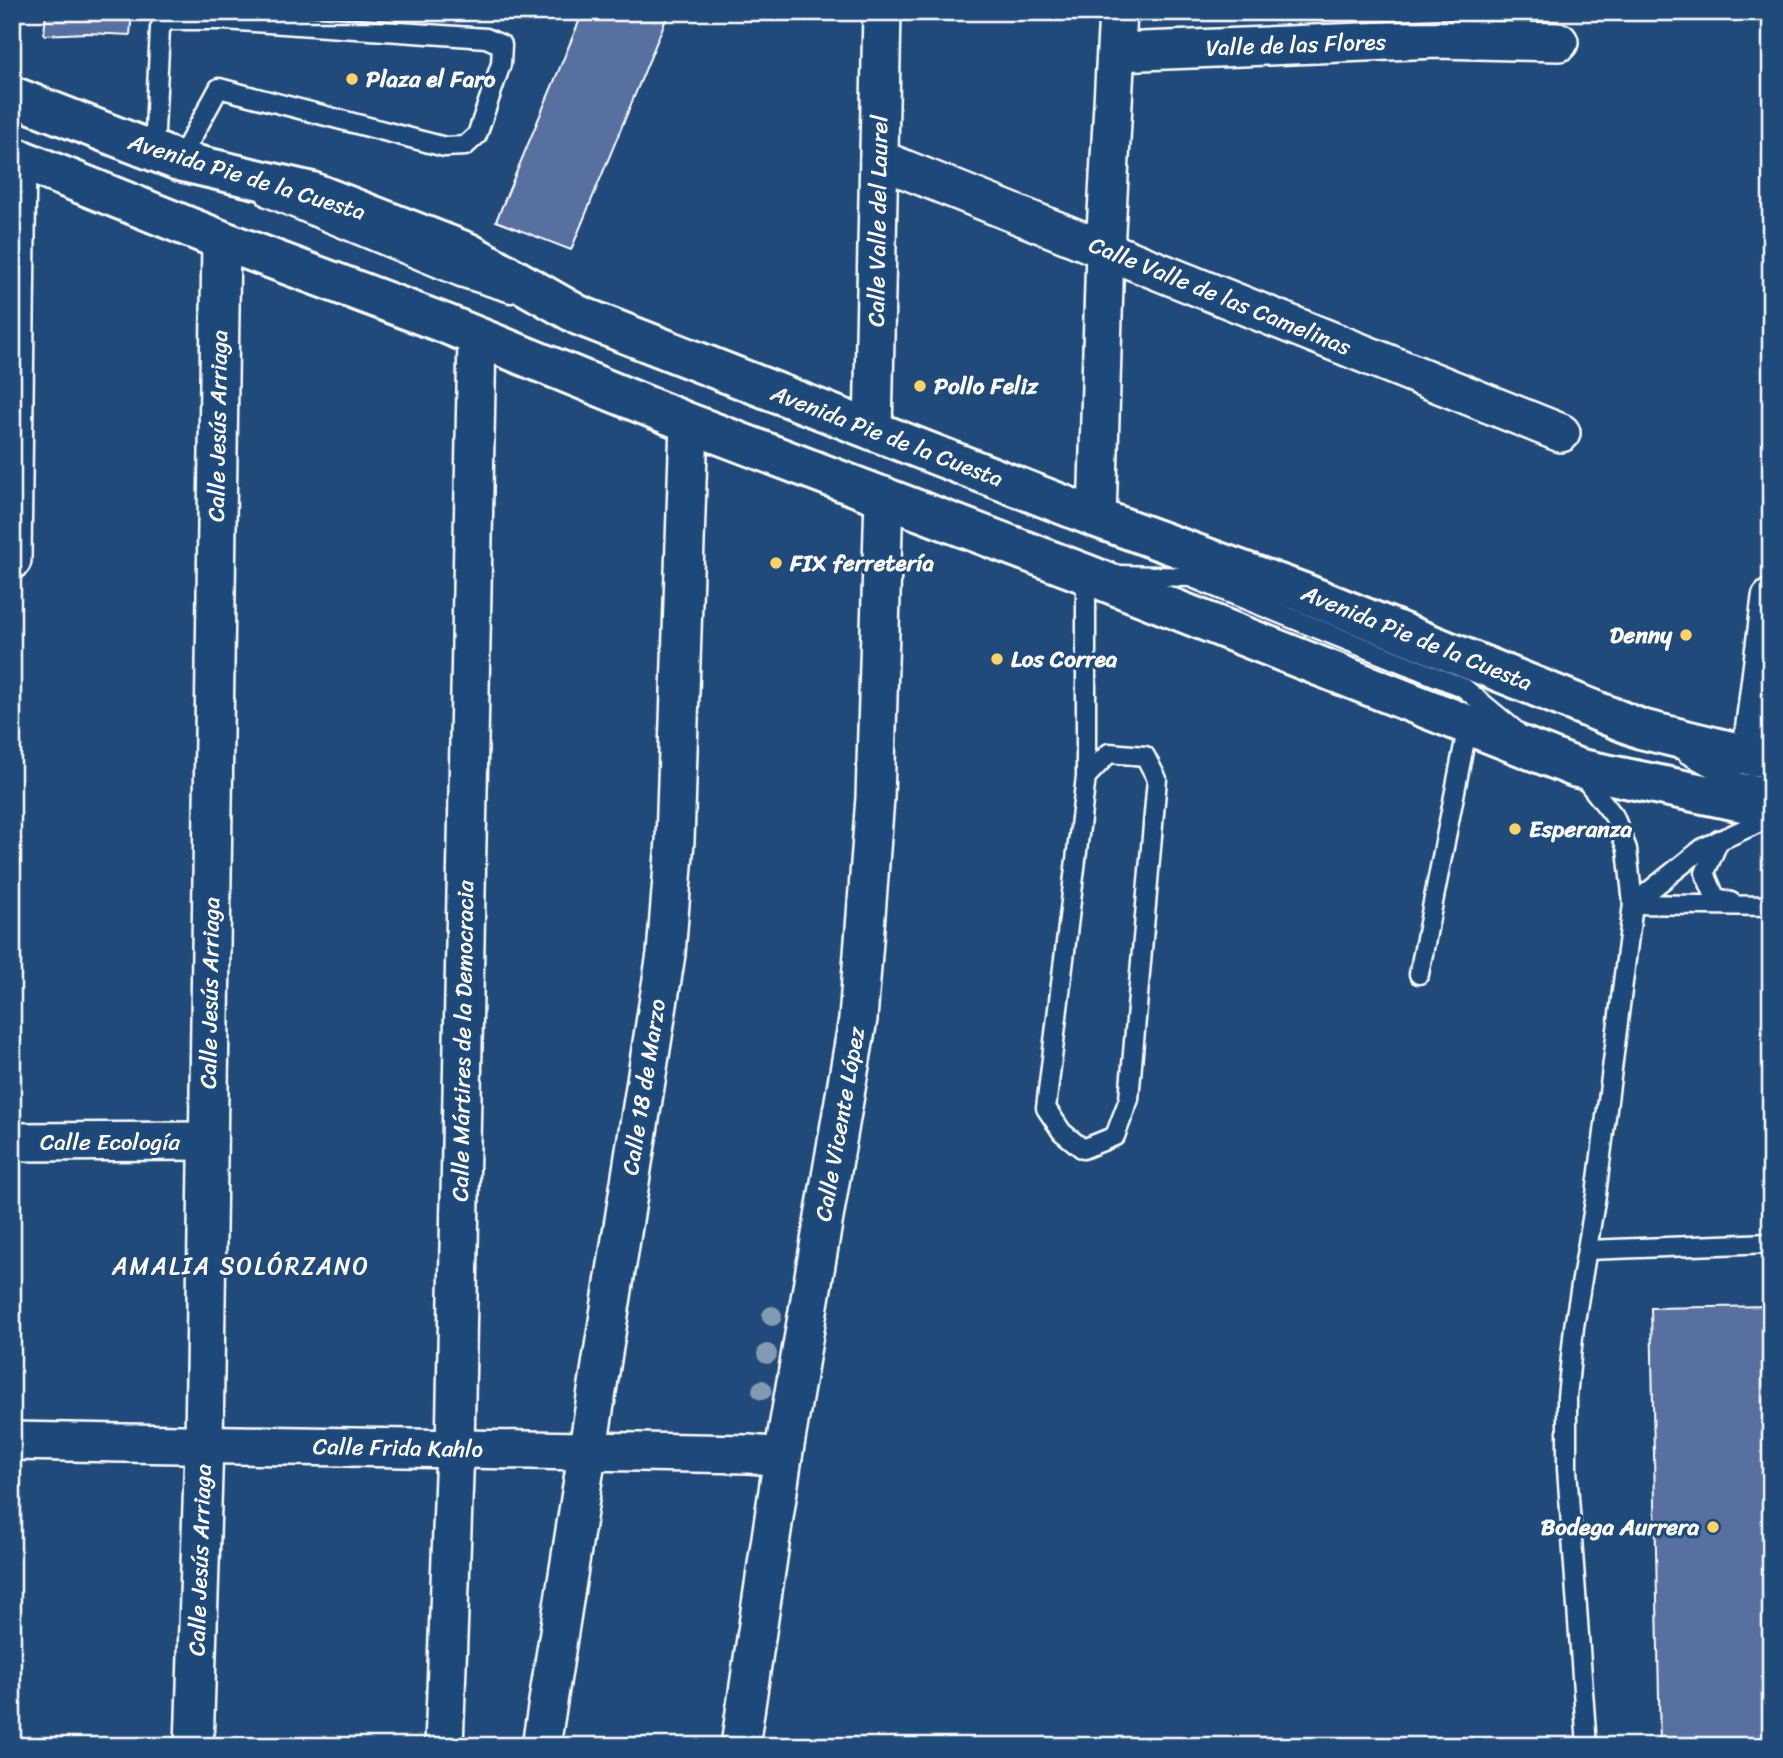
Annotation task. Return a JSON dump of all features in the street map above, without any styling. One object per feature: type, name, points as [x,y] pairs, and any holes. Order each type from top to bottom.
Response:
[{"type":"main road","name":"Avenida Pie de la Cuesta","points":[[12,96],[167,156],[312,192],[469,253],[578,315],[1097,518],[1301,592],[1641,729],[1764,766]]},
{"type":"main road","points":[[15,157],[221,240],[477,337],[689,423],[1086,574],[1561,762],[1771,808]]},
{"type":"street","name":"Calle Valle del Laurel","points":[[873,430],[882,12]]},
{"type":"street","points":[[1097,518],[1105,250],[1118,12]]},
{"type":"street","name":"Valle de las Flores","points":[[1117,52],[1438,39],[1559,42]]},
{"type":"street","points":[[12,560],[15,157]]},
{"type":"street","name":"Calle Valle de las Camelinas","points":[[879,159],[1561,433]]},
{"type":"street","name":"Calle Jesús Arriaga","points":[[194,1746],[204,1445],[221,240]]},
{"type":"street","name":"Calle Mártires de la Democracia","points":[[444,1746],[455,1449],[477,337]]},
{"type":"street","name":"Calle 18 de Marzo","points":[[541,1746],[666,954],[674,841],[689,423]]},
{"type":"street","name":"Calle Vicente López","points":[[740,1746],[783,1457],[858,1019],[875,798],[884,496]]},
{"type":"street","points":[[1764,766],[1771,598]]},
{"type":"street","name":"Calle Ecología","points":[[12,1142],[208,1141]]},
{"type":"street","name":"Calle Frida Kahlo","points":[[12,1441],[783,1457]]},
{"type":"lane","points":[[167,20],[224,20],[486,37],[502,45],[501,64],[477,135],[465,146],[445,147],[219,88],[167,156],[160,27],[167,20]]},
{"type":"lane","points":[[1086,777],[1110,752],[1145,756],[1157,779],[1129,1100],[1115,1136],[1083,1149],[1062,1132],[1046,1108],[1086,777],[1086,574],[1190,577],[1464,688],[1561,762],[1614,816],[1627,849],[1633,904],[1587,1250],[1574,1327],[1567,1397],[1567,1469],[1587,1746]]},
{"type":"lane","points":[[1419,974],[1468,725]]},
{"type":"lane","points":[[1633,904],[1703,848],[1771,817]]},
{"type":"lane","points":[[1719,840],[1705,873],[1715,897],[1738,904]]},
{"type":"lane","points":[[1633,904],[1771,906]]},
{"type":"lane","points":[[1587,1250],[1771,1243]]},
{"type":"building","points":[[46,12],[132,12],[130,35],[44,35]]},
{"type":"building","points":[[583,12],[669,12],[571,250],[496,221]]},
{"type":"building","name":"Bodega Aurrera","points":[[1771,1306],[1771,1746],[1660,1746],[1651,1308]]},
{"type":"place","name":"Plaza el Faro","points":[[352,79]]},
{"type":"place","name":"Pollo Feliz","points":[[920,386]]},
{"type":"place","name":"FIX ferretería","points":[[776,563]]},
{"type":"place","name":"Denny","points":[[1686,635]]},
{"type":"place","name":"Los Correa","points":[[997,659]]},
{"type":"place","name":"Esperanza","points":[[1515,829]]},
{"type":"place","name":"Bodega Aurrera","points":[[1713,1527]]},
{"type":"district","name":"AMALIA SOLÓRZANO","points":[[241,1266]]}]
